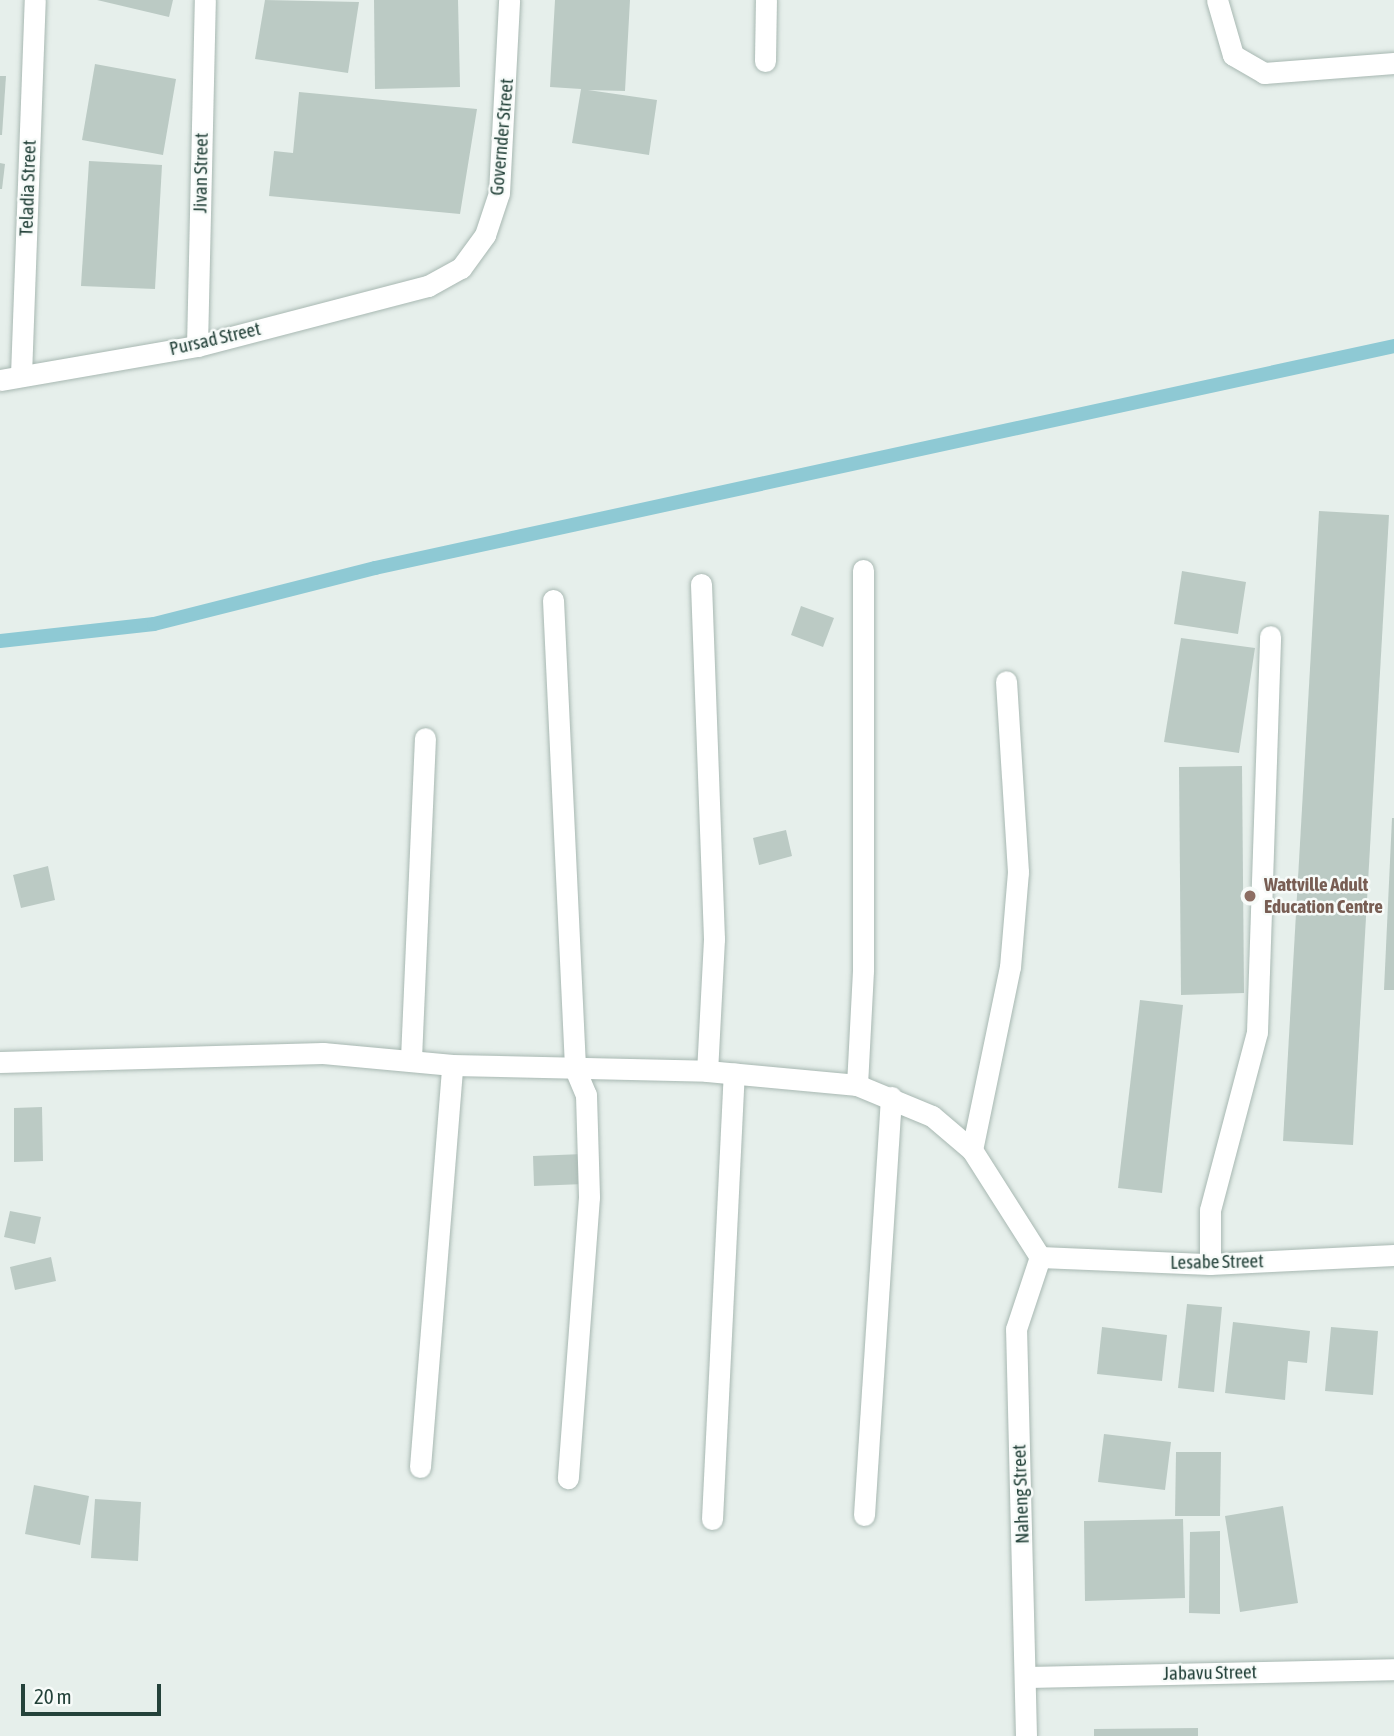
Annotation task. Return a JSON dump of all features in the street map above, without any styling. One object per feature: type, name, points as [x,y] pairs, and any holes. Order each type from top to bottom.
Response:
[{"type":"street","name":"Teladia Street","points":[[21,375],[35,0]]},
{"type":"street","name":"Jivan Street","points":[[197,346],[205,0]]},
{"type":"street","name":"Governder Street","points":[[428,286],[461,268],[485,235],[499,193],[509,0]]},
{"type":"street","points":[[765,61],[766,0]]},
{"type":"street","points":[[1217,0],[1233,55],[1264,72],[1394,63]]},
{"type":"street","name":"Pursad Street","points":[[0,380],[197,346],[428,286]]},
{"type":"street","points":[[857,1085],[863,970],[863,570]]},
{"type":"street","points":[[701,584],[714,939],[707,1071]]},
{"type":"street","points":[[553,600],[575,1069],[586,1095],[589,1197],[568,1478]]},
{"type":"street","points":[[1210,1264],[1210,1210],[1257,1032],[1270,636]]},
{"type":"street","points":[[972,1150],[1010,967],[1018,872],[1006,681]]},
{"type":"street","points":[[411,1058],[425,738]]},
{"type":"street","points":[[0,1062],[323,1053],[411,1058],[452,1065],[707,1071],[857,1085],[932,1116],[972,1150],[1040,1257]]},
{"type":"street","points":[[420,1466],[452,1065]]},
{"type":"street","points":[[712,1519],[734,1074]]},
{"type":"street","points":[[864,1515],[891,1097]]},
{"type":"street","name":"Lesabe Street","points":[[1040,1257],[1210,1264],[1394,1255]]},
{"type":"street","name":"Naheng Street","points":[[1026,1736],[1016,1329],[1040,1257]]},
{"type":"street","name":"Jabavu Street","points":[[1026,1677],[1394,1668]]},
{"type":"building","points":[[97,0],[173,0],[169,17]]},
{"type":"building","points":[[265,0],[359,2],[348,73],[255,59]]},
{"type":"building","points":[[374,0],[458,0],[460,87],[375,89]]},
{"type":"building","points":[[555,0],[630,0],[625,91],[588,90],[657,100],[649,155],[572,143],[581,89],[550,87]]},
{"type":"building","points":[[95,64],[176,79],[163,155],[82,140]]},
{"type":"building","points":[[0,76],[6,76],[2,135],[0,135]]},
{"type":"building","points":[[299,92],[477,109],[460,214],[269,196],[274,151],[293,153]]},
{"type":"building","points":[[89,161],[162,165],[155,289],[81,286]]},
{"type":"building","points":[[0,163],[5,164],[2,189],[0,189]]},
{"type":"building","points":[[1319,511],[1389,515],[1353,1145],[1283,1141]]},
{"type":"building","points":[[1182,571],[1246,582],[1238,634],[1174,624]]},
{"type":"building","points":[[801,606],[834,618],[823,647],[791,635]]},
{"type":"building","points":[[1181,638],[1255,648],[1239,753],[1164,742]]},
{"type":"building","points":[[1242,766],[1244,993],[1181,995],[1179,767]]},
{"type":"building","points":[[1392,818],[1394,990],[1384,990]]},
{"type":"building","points":[[786,830],[792,856],[759,865],[753,838]]},
{"type":"building","points":[[48,866],[55,900],[21,908],[13,875]]},
{"type":"building","points":[[1140,1000],[1183,1005],[1162,1193],[1118,1188]]},
{"type":"building","points":[[42,1107],[43,1161],[14,1162],[14,1108]]},
{"type":"building","points":[[583,1154],[584,1184],[534,1186],[533,1156]]},
{"type":"building","points":[[10,1211],[41,1217],[35,1244],[4,1237]]},
{"type":"building","points":[[51,1257],[56,1281],[15,1290],[10,1267]]},
{"type":"building","points":[[1187,1304],[1222,1307],[1214,1392],[1178,1388]]},
{"type":"building","points":[[1233,1322],[1310,1331],[1307,1363],[1288,1361],[1285,1400],[1225,1393]]},
{"type":"building","points":[[1102,1327],[1167,1335],[1162,1381],[1097,1374]]},
{"type":"building","points":[[1331,1327],[1378,1331],[1373,1395],[1325,1391]]},
{"type":"building","points":[[1104,1434],[1171,1442],[1165,1490],[1098,1482]]},
{"type":"building","points":[[1176,1452],[1221,1452],[1220,1516],[1175,1516]]},
{"type":"building","points":[[34,1485],[89,1496],[80,1545],[25,1534]]},
{"type":"building","points":[[95,1499],[141,1502],[138,1561],[91,1558]]},
{"type":"building","points":[[1283,1506],[1298,1603],[1240,1612],[1225,1516]]},
{"type":"building","points":[[1183,1519],[1185,1598],[1085,1601],[1084,1521]]},
{"type":"building","points":[[1220,1531],[1220,1614],[1189,1613],[1190,1532]]},
{"type":"building","points":[[1198,1728],[1198,1736],[1094,1736],[1094,1729]]},
{"type":"waterway","points":[[0,641],[154,624],[375,568],[1394,346]]},
{"type":"place","name":"Wattville Adult Education Centre","points":[[1250,896]]}]
